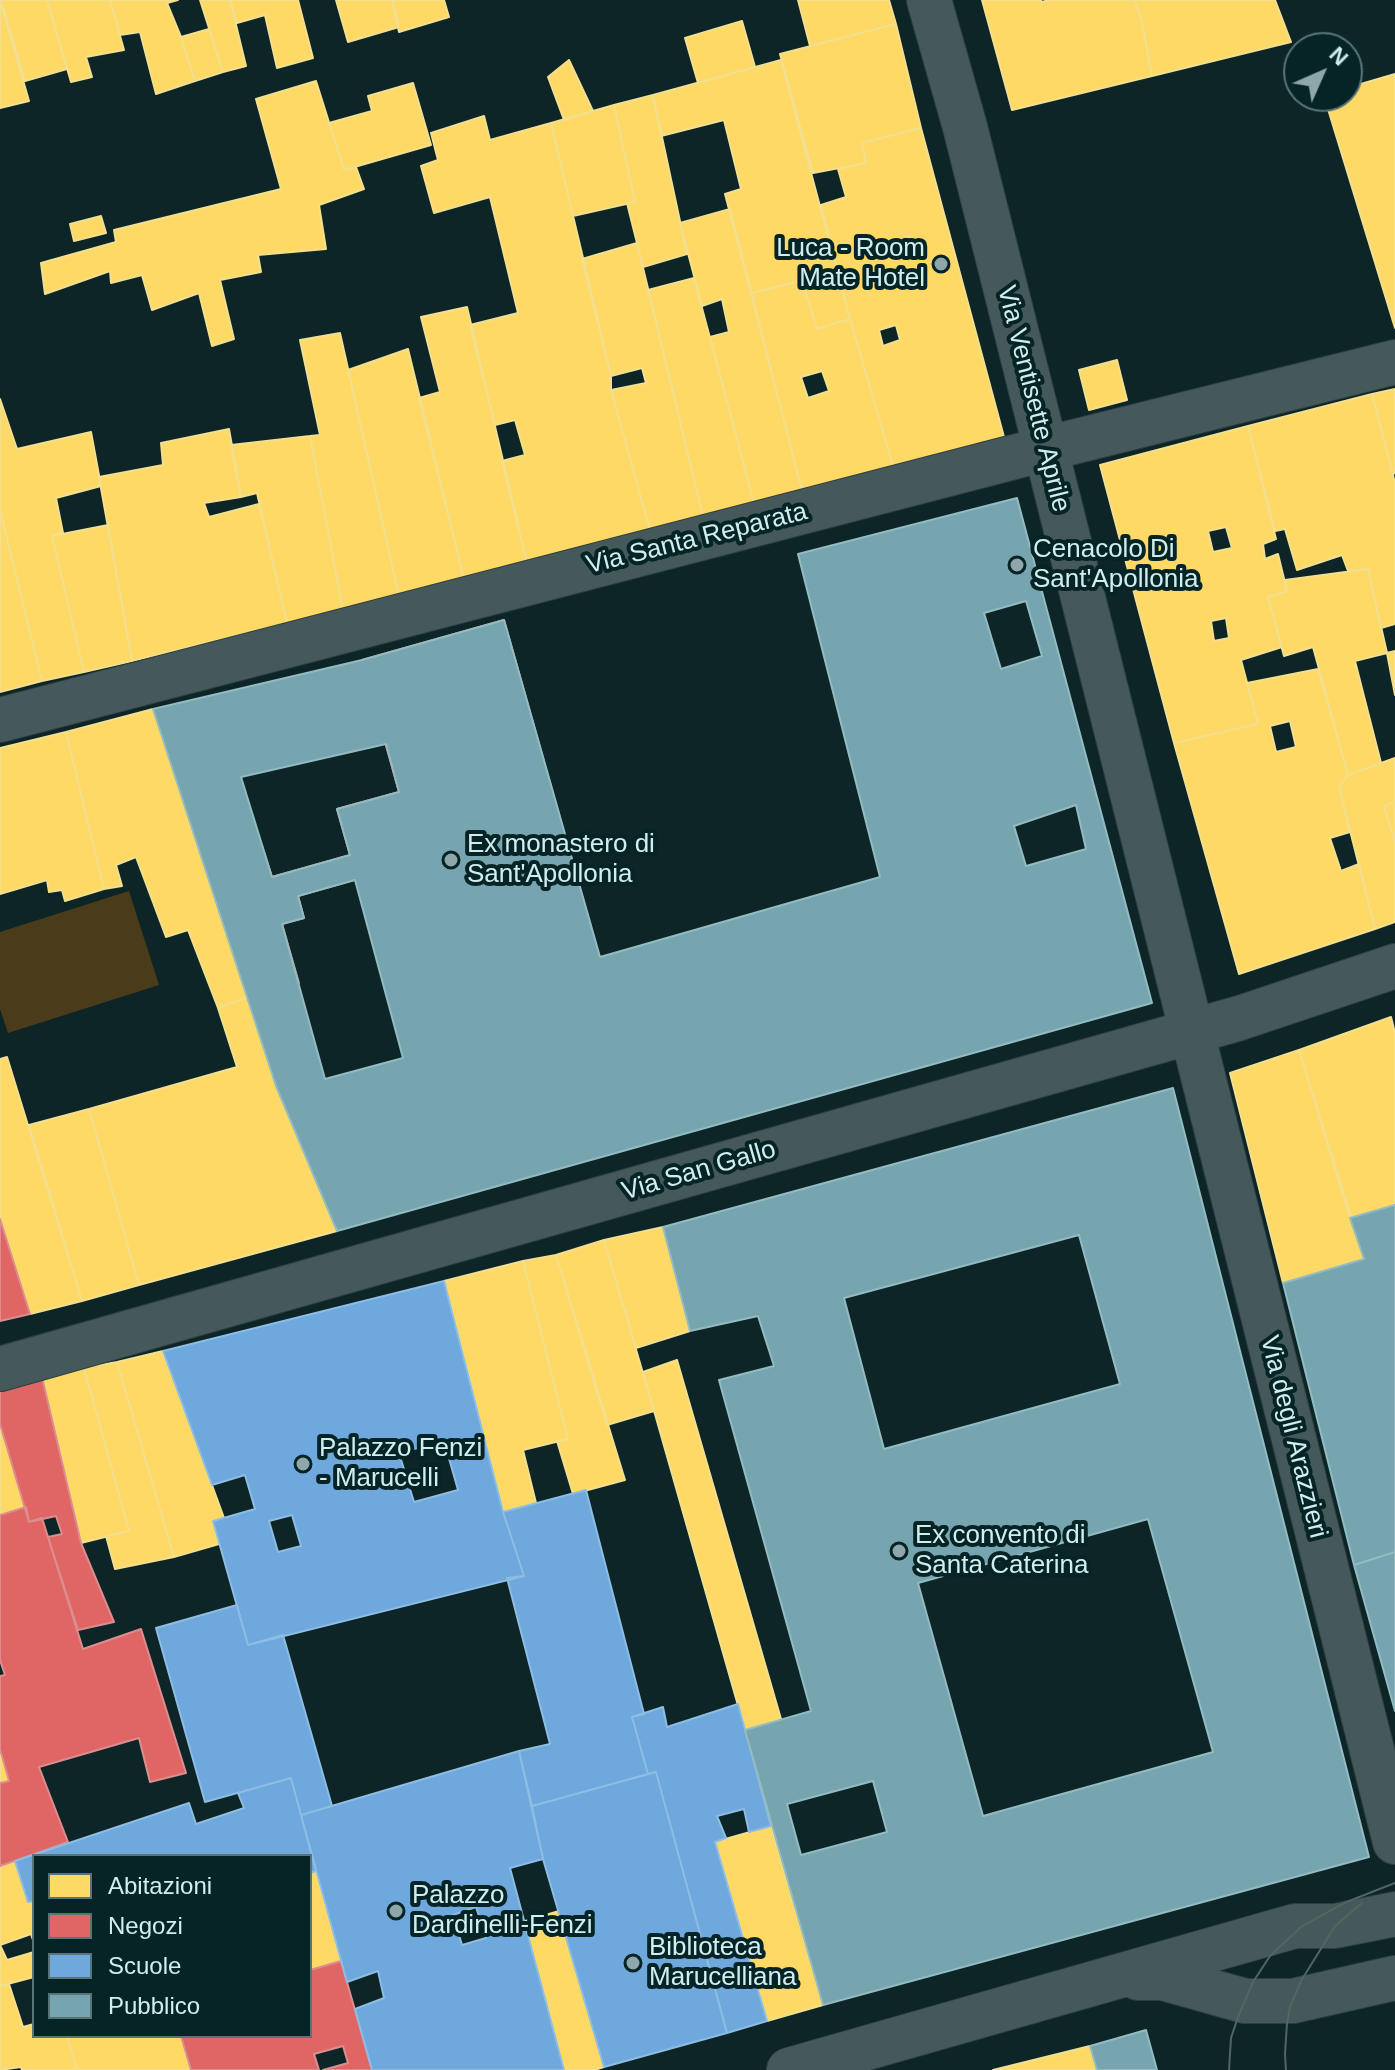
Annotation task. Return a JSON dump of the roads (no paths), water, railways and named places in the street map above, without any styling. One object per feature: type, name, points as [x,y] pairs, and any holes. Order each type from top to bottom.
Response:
[{"type":"street","name":"Via Ventisette Aprile","points":[[929,0],[965,127],[1192,1032]]},
{"type":"street","name":"Via Santa Reparata","points":[[0,720],[1045,449],[1395,362]]},
{"type":"street","name":"Via San Gallo","points":[[0,1369],[1192,1032],[1395,966]]},
{"type":"street","name":"Via degli Arazzieri","points":[[1192,1032],[1395,1842]]},
{"type":"street","points":[[789,2070],[1295,1926],[1335,1926],[1395,1914]]},
{"type":"street","points":[[1108,1980],[1163,1978],[1234,1999],[1293,2001],[1395,1978]]},
{"type":"tram line","points":[[1229,2070],[1231,2038],[1238,2017],[1253,1982],[1270,1956],[1301,1927],[1344,1903],[1395,1883]]},
{"type":"tram line","points":[[1286,2070],[1287,2023],[1301,1981],[1335,1926],[1362,1903]]},
{"type":"place","name":"Luca - Room Mate Hotel","points":[[941,264]]},
{"type":"place","name":"Cenacolo Di Sant'Apollonia","points":[[1017,565]]},
{"type":"place","name":"Ex monastero di Sant'Apollonia","points":[[451,860]]},
{"type":"place","name":"Palazzo Fenzi - Marucelli","points":[[303,1464]]},
{"type":"place","name":"Ex convento di Santa Caterina","points":[[899,1551]]},
{"type":"place","name":"Palazzo Dardinelli-Fenzi","points":[[396,1911]]},
{"type":"place","name":"Biblioteca Marucelliana","points":[[633,1963]]}]
